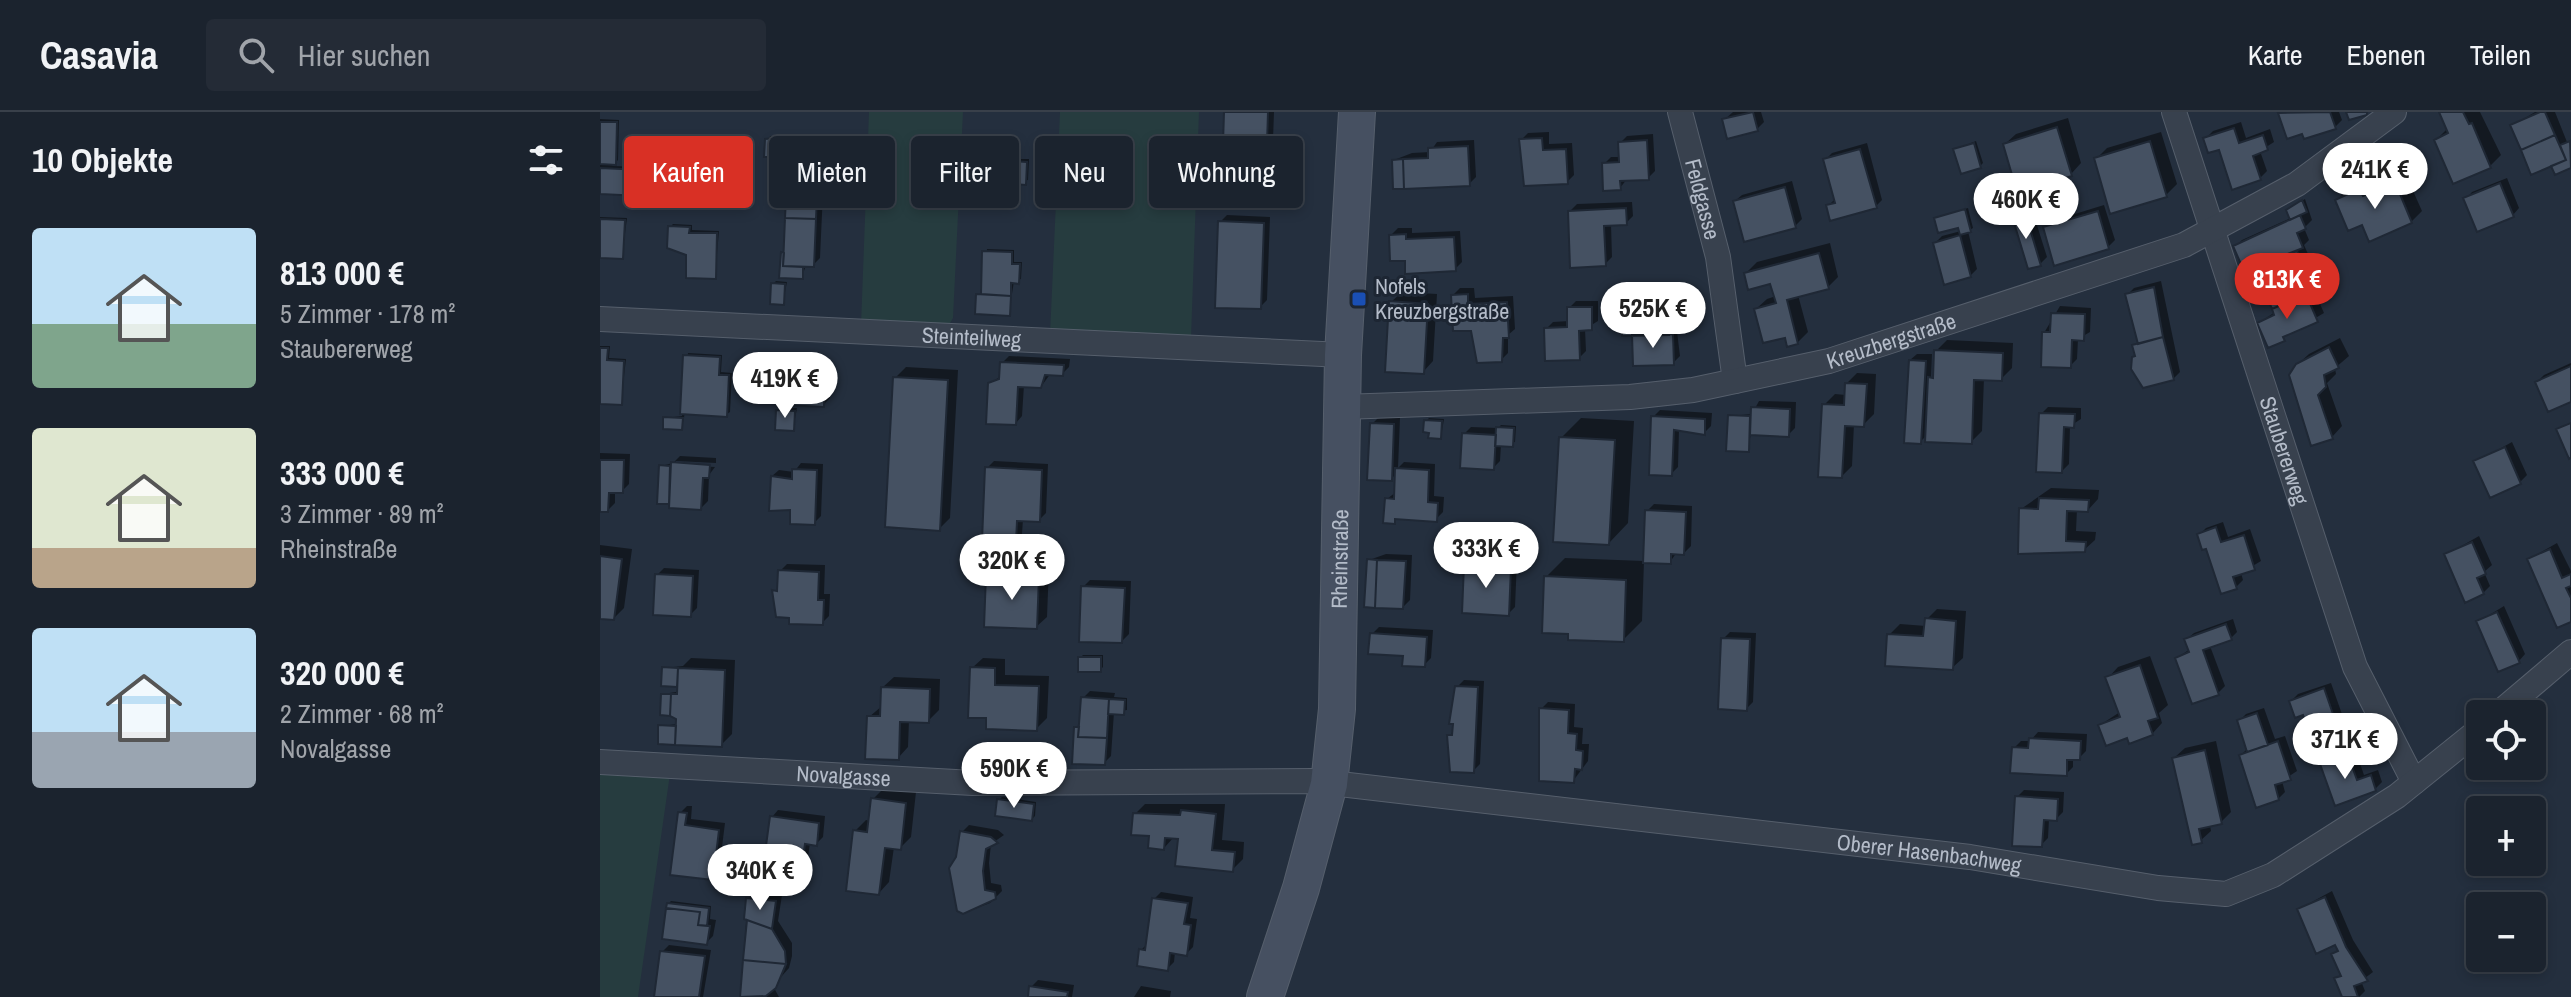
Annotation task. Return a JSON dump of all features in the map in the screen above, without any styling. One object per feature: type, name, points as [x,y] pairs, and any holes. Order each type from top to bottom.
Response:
[{"type":"main road","name":"Rheinstraße","points":[[1265,997],[1301,888],[1329,784],[1337,709],[1343,355],[1357,112]]},
{"type":"street","name":"Feldgasse","points":[[1680,112],[1718,257],[1735,381]]},
{"type":"street","name":"Staubererweg","points":[[2174,112],[2355,667],[2414,782]]},
{"type":"street","name":"Kreuzbergstraße","points":[[1342,407],[1586,400],[1693,390],[1842,357],[2026,299],[2211,233],[2297,184],[2394,112]]},
{"type":"street","name":"Steinteilweg","points":[[600,319],[1343,355]]},
{"type":"street","points":[[2514,700],[2571,652]]},
{"type":"street","name":"Oberer Hasenbachweg","points":[[1329,784],[1970,857],[2158,888],[2226,894],[2273,875],[2414,782],[2466,740]]},
{"type":"street","name":"Novalgasse","points":[[600,762],[911,781],[1046,785],[1275,779],[1329,784]]},
{"type":"green space","points":[[869,112],[963,112],[962,136],[911,136],[911,208],[958,208],[953,318],[949,325],[861,325],[865,208],[895,208],[895,136],[868,136]]},
{"type":"green space","points":[[1060,112],[1199,112],[1198,136],[1149,136],[1149,208],[1196,208],[1191,338],[1050,335],[1056,208],[1133,208],[1133,136],[1059,136]]},
{"type":"green space","points":[[600,769],[670,774],[638,997],[600,997]]},
{"type":"building","points":[[1224,112],[1268,112],[1267,136],[1223,136]]},
{"type":"building","points":[[1753,112],[1758,131],[1727,139],[1722,119]]},
{"type":"building","points":[[2330,112],[2336,129],[2304,139],[2302,134],[2287,139],[2278,113]]},
{"type":"building","points":[[2346,112],[2367,112],[2367,115],[2349,120]]},
{"type":"building","points":[[2439,112],[2463,112],[2469,124],[2472,123],[2491,168],[2453,184],[2434,140],[2448,133]]},
{"type":"building","points":[[2545,112],[2555,135],[2521,150],[2510,125]]},
{"type":"building","points":[[600,122],[617,122],[616,165],[600,164]]},
{"type":"building","points":[[2057,127],[2072,176],[2017,192],[2003,144]]},
{"type":"building","points":[[2234,128],[2239,143],[2263,135],[2268,150],[2253,156],[2261,180],[2232,190],[2219,150],[2208,153],[2203,138]]},
{"type":"building","points":[[2555,135],[2566,160],[2531,175],[2521,150]]},
{"type":"building","points":[[1542,138],[1543,150],[1566,149],[1568,184],[1524,186],[1519,139]]},
{"type":"building","points":[[765,139],[769,139],[769,157],[764,157]]},
{"type":"building","points":[[1647,140],[1649,180],[1620,181],[1621,190],[1603,191],[1602,163],[1619,162],[1618,142]]},
{"type":"building","points":[[2150,141],[2167,197],[2110,214],[2094,158]]},
{"type":"building","points":[[2570,141],[2571,168],[2555,175],[2551,166],[2566,160],[2560,145]]},
{"type":"building","points":[[1974,143],[1981,168],[1961,174],[1953,149]]},
{"type":"building","points":[[1468,146],[1470,186],[1404,189],[1403,159],[1428,158],[1428,148]]},
{"type":"building","points":[[1860,149],[1877,208],[1830,221],[1826,205],[1835,203],[1823,159]]},
{"type":"building","points":[[1403,159],[1404,189],[1393,189],[1392,160]]},
{"type":"building","points":[[1019,161],[1027,162],[1026,185],[1019,184]]},
{"type":"building","points":[[600,168],[624,169],[624,195],[600,194]]},
{"type":"building","points":[[2395,182],[2412,223],[2369,242],[2362,225],[2348,231],[2335,200],[2359,189],[2363,196]]},
{"type":"building","points":[[2500,183],[2514,217],[2477,232],[2463,198]]},
{"type":"building","points":[[1785,187],[1796,228],[1744,242],[1733,201]]},
{"type":"building","points":[[2302,200],[2307,212],[2290,220],[2286,210]]},
{"type":"building","points":[[785,208],[817,208],[816,219],[785,218]]},
{"type":"building","points":[[1626,208],[1627,225],[1604,226],[1606,266],[1570,268],[1568,211]]},
{"type":"building","points":[[1965,209],[1971,232],[1960,235],[1958,228],[1938,233],[1934,218]]},
{"type":"building","points":[[2098,211],[2109,249],[2054,266],[2043,227]]},
{"type":"building","points":[[2025,212],[2041,266],[2028,269],[2012,216]]},
{"type":"building","points":[[2300,215],[2306,229],[2297,233],[2303,248],[2244,271],[2233,246]]},
{"type":"building","points":[[785,218],[816,219],[814,267],[783,266]]},
{"type":"building","points":[[600,219],[625,220],[623,259],[600,258]]},
{"type":"building","points":[[1218,221],[1264,223],[1261,309],[1215,308]]},
{"type":"building","points":[[668,226],[690,227],[689,233],[717,233],[716,279],[686,278],[686,255],[667,248]]},
{"type":"building","points":[[1406,234],[1406,239],[1454,237],[1456,271],[1405,274],[1405,261],[1390,261],[1389,235]]},
{"type":"building","points":[[1960,235],[1971,277],[1944,285],[1933,243]]},
{"type":"building","points":[[982,251],[1012,252],[1012,264],[1020,264],[1019,284],[1011,283],[1011,296],[981,294]]},
{"type":"building","points":[[2297,251],[2302,263],[2294,267],[2306,294],[2272,309],[2260,281],[2271,276],[2266,264]]},
{"type":"building","points":[[781,252],[784,253],[783,266],[803,267],[803,279],[779,278]]},
{"type":"building","points":[[1819,253],[1829,289],[1787,300],[1798,344],[1787,347],[1785,338],[1763,343],[1754,309],[1776,303],[1770,284],[1748,290],[1744,273]]},
{"type":"building","points":[[771,283],[785,284],[784,305],[770,304]]},
{"type":"building","points":[[2154,287],[2163,337],[2138,344],[2125,294]]},
{"type":"building","points":[[1649,293],[1649,313],[1668,313],[1669,335],[1622,336],[1621,294]]},
{"type":"building","points":[[976,294],[1011,296],[1010,316],[975,314]]},
{"type":"building","points":[[1468,294],[1468,304],[1507,302],[1509,338],[1503,338],[1502,362],[1477,363],[1471,331],[1453,331],[1451,295]]},
{"type":"building","points":[[2306,294],[2318,322],[2283,337],[2285,341],[2268,348],[2257,323],[2274,315],[2272,309]]},
{"type":"building","points":[[1389,301],[1428,304],[1424,374],[1385,372]]},
{"type":"building","points":[[1567,307],[1592,307],[1592,330],[1579,331],[1580,360],[1545,361],[1544,328],[1567,327]]},
{"type":"building","points":[[2051,313],[2085,314],[2084,341],[2072,340],[2071,368],[2041,367],[2042,332],[2050,332]]},
{"type":"building","points":[[1673,334],[1674,365],[1633,366],[1632,335]]},
{"type":"building","points":[[2163,337],[2174,380],[2143,388],[2131,369],[2132,357],[2135,356],[2132,345]]},
{"type":"building","points":[[2329,347],[2339,368],[2324,375],[2326,387],[2318,395],[2333,439],[2311,446],[2289,375],[2296,364]]},
{"type":"building","points":[[600,348],[608,348],[607,360],[624,361],[622,405],[600,404]]},
{"type":"building","points":[[1934,350],[2003,353],[2002,381],[1974,380],[1972,444],[1925,442],[1928,377],[1933,378]]},
{"type":"building","points":[[683,355],[720,357],[719,375],[729,375],[727,417],[680,414]]},
{"type":"building","points":[[1909,360],[1926,361],[1921,444],[1904,443]]},
{"type":"building","points":[[1000,362],[1064,365],[1063,376],[1045,375],[1041,388],[1018,387],[1016,425],[986,424],[988,383],[999,379]]},
{"type":"building","points":[[2571,366],[2571,402],[2548,412],[2535,382]]},
{"type":"building","points":[[786,369],[825,371],[824,407],[784,405]]},
{"type":"building","points":[[893,377],[948,380],[940,531],[885,527]]},
{"type":"building","points":[[1845,383],[1867,384],[1864,427],[1845,426],[1842,478],[1818,477],[1822,404],[1844,405]]},
{"type":"building","points":[[1751,407],[1790,409],[1789,437],[1750,435]]},
{"type":"building","points":[[776,410],[795,411],[794,431],[775,430]]},
{"type":"building","points":[[2039,413],[2075,414],[2074,428],[2064,427],[2062,473],[2036,472]]},
{"type":"building","points":[[1728,415],[1750,416],[1749,452],[1726,451]]},
{"type":"building","points":[[1651,416],[1705,419],[1705,435],[1674,430],[1672,476],[1649,475]]},
{"type":"building","points":[[663,417],[683,418],[682,430],[663,429]]},
{"type":"building","points":[[1424,420],[1442,421],[1441,439],[1428,438],[1429,433],[1423,432]]},
{"type":"building","points":[[1370,423],[1394,424],[1392,481],[1367,480]]},
{"type":"building","points":[[2571,423],[2571,458],[2569,459],[2556,429]]},
{"type":"building","points":[[1496,427],[1514,428],[1513,447],[1495,446]]},
{"type":"building","points":[[1462,433],[1496,435],[1494,470],[1460,468]]},
{"type":"building","points":[[1559,437],[1615,440],[1609,545],[1553,542]]},
{"type":"building","points":[[2505,447],[2521,484],[2490,498],[2473,461]]},
{"type":"building","points":[[600,460],[624,460],[623,493],[609,493],[608,512],[600,512]]},
{"type":"building","points":[[671,462],[710,465],[709,478],[703,478],[701,510],[669,508]]},
{"type":"building","points":[[659,465],[670,466],[669,504],[657,504]]},
{"type":"building","points":[[985,467],[1042,470],[1040,522],[1017,521],[1016,543],[982,541]]},
{"type":"building","points":[[1395,468],[1429,470],[1428,502],[1438,503],[1437,522],[1395,519],[1395,524],[1383,523],[1385,498],[1394,499]]},
{"type":"building","points":[[792,469],[817,470],[815,525],[790,524],[790,510],[769,511],[771,476],[792,479]]},
{"type":"building","points":[[2039,498],[2089,500],[2088,512],[2067,511],[2066,541],[2086,542],[2085,552],[2018,554],[2019,508],[2038,509]]},
{"type":"building","points":[[1645,510],[1686,512],[1684,555],[1671,554],[1671,564],[1643,563]]},
{"type":"building","points":[[2216,527],[2221,542],[2244,535],[2255,570],[2233,577],[2237,589],[2221,594],[2206,549],[2202,550],[2197,534]]},
{"type":"building","points":[[1445,529],[1455,530],[1454,545],[1444,545]]},
{"type":"building","points":[[2472,542],[2486,574],[2477,578],[2484,594],[2465,603],[2444,554]]},
{"type":"building","points":[[2550,549],[2562,578],[2571,574],[2571,586],[2566,588],[2571,598],[2571,622],[2557,628],[2527,559]]},
{"type":"building","points":[[600,556],[622,559],[614,620],[600,619]]},
{"type":"building","points":[[1367,559],[1377,560],[1375,608],[1364,607]]},
{"type":"building","points":[[1377,560],[1406,561],[1403,609],[1375,608]]},
{"type":"building","points":[[1464,564],[1511,567],[1509,616],[1462,613]]},
{"type":"building","points":[[778,570],[819,572],[818,600],[824,600],[823,625],[789,624],[789,618],[776,617],[772,590],[777,591]]},
{"type":"building","points":[[655,574],[693,576],[691,617],[653,615]]},
{"type":"building","points":[[986,574],[1039,576],[1037,629],[984,627]]},
{"type":"building","points":[[1544,576],[1626,580],[1624,642],[1568,640],[1568,634],[1542,633]]},
{"type":"building","points":[[1081,586],[1125,588],[1122,643],[1079,642]]},
{"type":"building","points":[[2497,612],[2520,663],[2498,672],[2476,621]]},
{"type":"building","points":[[1925,618],[1956,621],[1953,670],[1885,666],[1887,634],[1923,636]]},
{"type":"building","points":[[2226,624],[2232,640],[2203,650],[2219,695],[2192,704],[2175,658],[2189,652],[2184,639]]},
{"type":"building","points":[[1370,633],[1427,637],[1425,667],[1402,666],[1403,656],[1368,654]]},
{"type":"building","points":[[1721,638],[1750,639],[1747,711],[1718,709]]},
{"type":"building","points":[[1078,657],[1101,657],[1101,672],[1078,672]]},
{"type":"building","points":[[2140,665],[2158,718],[2148,721],[2153,735],[2129,744],[2127,738],[2106,746],[2098,725],[2120,717],[2105,677]]},
{"type":"building","points":[[662,667],[678,668],[677,687],[661,686]]},
{"type":"building","points":[[970,667],[995,668],[995,685],[1039,686],[1037,731],[986,729],[986,718],[968,718]]},
{"type":"building","points":[[678,668],[725,670],[722,747],[675,745],[676,719],[670,716],[671,694],[677,694]]},
{"type":"building","points":[[1455,686],[1478,687],[1474,773],[1450,772],[1447,735],[1452,735],[1453,724],[1449,724]]},
{"type":"building","points":[[881,687],[930,689],[929,723],[900,722],[899,760],[865,759],[867,716],[880,716]]},
{"type":"building","points":[[2324,688],[2343,743],[2316,752],[2303,715],[2295,718],[2289,701]]},
{"type":"building","points":[[661,694],[671,694],[670,716],[660,715]]},
{"type":"building","points":[[1081,697],[1109,699],[1107,738],[1078,737]]},
{"type":"building","points":[[1109,699],[1125,700],[1124,715],[1108,714]]},
{"type":"building","points":[[1539,708],[1569,710],[1568,733],[1577,734],[1576,750],[1583,751],[1582,770],[1575,769],[1574,783],[1539,781]]},
{"type":"building","points":[[2257,713],[2268,745],[2247,752],[2237,720]]},
{"type":"building","points":[[658,725],[676,726],[675,745],[658,744]]},
{"type":"building","points":[[1074,727],[1079,727],[1078,737],[1107,738],[1105,765],[1072,764]]},
{"type":"building","points":[[2029,738],[2081,741],[2080,760],[2067,760],[2067,776],[2010,773],[2012,747],[2028,748]]},
{"type":"building","points":[[2278,741],[2291,780],[2275,785],[2279,800],[2256,808],[2239,755]]},
{"type":"building","points":[[2205,750],[2222,824],[2199,829],[2202,843],[2192,845],[2172,758]]},
{"type":"building","points":[[2348,755],[2357,780],[2371,775],[2376,791],[2335,806],[2320,764]]},
{"type":"building","points":[[2015,796],[2058,799],[2057,821],[2044,820],[2042,847],[2012,846]]},
{"type":"building","points":[[871,798],[906,803],[901,850],[885,848],[879,895],[846,891],[853,830],[867,832]]},
{"type":"building","points":[[997,799],[1034,804],[1032,821],[995,816]]},
{"type":"building","points":[[1181,810],[1216,814],[1212,850],[1235,852],[1233,872],[1175,866],[1178,839],[1165,838],[1164,850],[1148,848],[1149,836],[1131,835],[1133,813],[1180,815]]},
{"type":"building","points":[[678,812],[687,813],[685,825],[719,830],[713,880],[670,875]]},
{"type":"building","points":[[770,816],[819,823],[817,846],[805,844],[801,873],[763,868]]},
{"type":"building","points":[[960,831],[991,837],[998,843],[986,849],[983,871],[985,890],[995,892],[996,899],[963,914],[957,911],[949,868],[956,857]]},
{"type":"building","points":[[2325,897],[2346,947],[2368,981],[2354,986],[2358,997],[2342,997],[2334,978],[2341,976],[2331,954],[2338,951],[2335,945],[2316,954],[2297,909]]},
{"type":"building","points":[[746,898],[776,901],[772,929],[744,919]]},
{"type":"building","points":[[1152,898],[1188,903],[1184,924],[1191,925],[1187,956],[1170,953],[1168,971],[1137,966],[1139,949],[1145,950]]},
{"type":"building","points":[[667,903],[709,908],[707,926],[698,925],[700,912],[666,908]]},
{"type":"building","points":[[666,908],[700,912],[698,925],[710,926],[707,945],[662,939]]},
{"type":"building","points":[[747,920],[772,929],[785,951],[786,964],[743,960]]},
{"type":"building","points":[[660,951],[705,956],[699,997],[654,997]]},
{"type":"building","points":[[743,960],[786,964],[776,988],[766,996],[740,997]]},
{"type":"building","points":[[1029,986],[1068,992],[1067,997],[1028,997]]},
{"type":"place","name":"Nofels Kreuzbergstraße","points":[[1359,299]]}]
